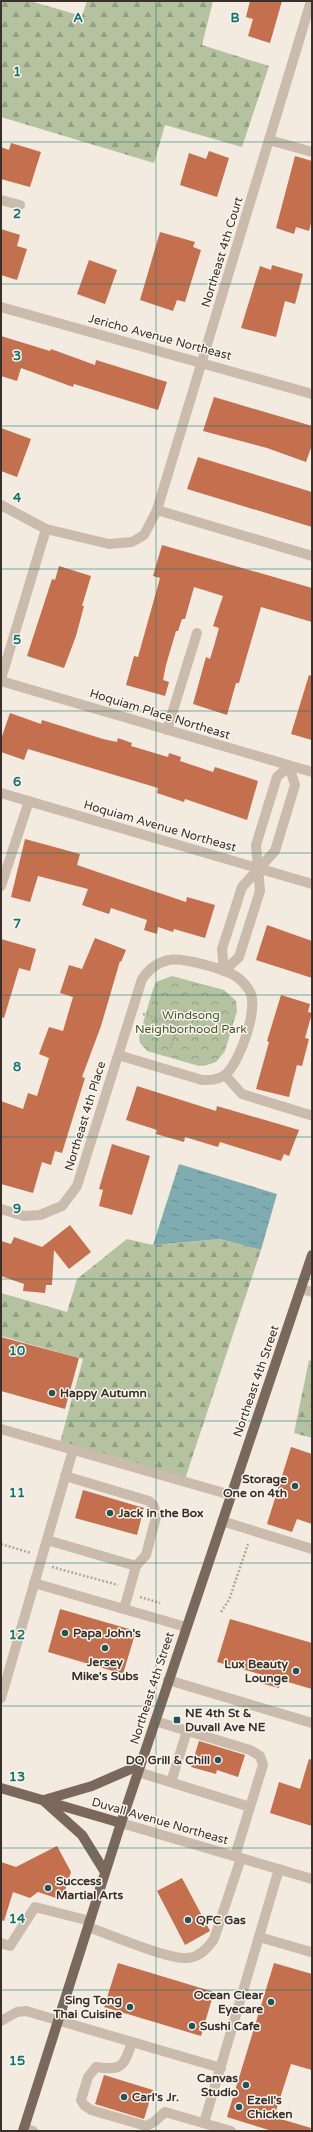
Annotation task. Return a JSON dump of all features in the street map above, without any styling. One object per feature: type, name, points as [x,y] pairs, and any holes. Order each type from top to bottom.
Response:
[{"type":"main road","name":"Northeast 4th Street","points":[[26,2130],[58,2020],[121,1823],[312,1255]]},
{"type":"main road","points":[[44,1800],[92,1786],[139,1769]]},
{"type":"main road","name":"Duvall Avenue Northeast","points":[[1,1788],[121,1823]]},
{"type":"main road","points":[[44,1800],[82,1835],[105,1872]]},
{"type":"street","name":"Northeast 4th Court","points":[[1,504],[46,528],[109,544],[132,542],[144,535],[158,510],[311,1]]},
{"type":"street","points":[[269,140],[312,152]]},
{"type":"street","points":[[1,200],[20,205]]},
{"type":"street","name":"Jericho Avenue Northeast","points":[[1,308],[202,362],[312,394]]},
{"type":"street","points":[[158,510],[312,556]]},
{"type":"street","points":[[1,680],[46,528]]},
{"type":"street","points":[[168,730],[197,633]]},
{"type":"street","name":"Hoquiam Place Northeast","points":[[1,680],[312,772]]},
{"type":"street","points":[[224,971],[222,949],[242,887],[258,868],[275,850],[295,785],[289,766],[277,777],[256,845],[258,868],[260,891],[239,957],[224,971]]},
{"type":"street","name":"Hoquiam Avenue Northeast","points":[[1,793],[312,884]]},
{"type":"street","points":[[1,886],[29,801]]},
{"type":"street","name":"Northeast 4th Place","points":[[1,1209],[24,1216],[40,1215],[62,1206],[77,1186],[142,978],[149,969],[170,959],[182,960],[224,971],[242,981],[250,991],[253,1001],[252,1014],[238,1059],[225,1075],[213,1080],[202,1080],[118,1055]]},
{"type":"street","points":[[225,1075],[242,1094],[310,1115]]},
{"type":"street","points":[[301,1289],[312,1292]]},
{"type":"street","points":[[1,1429],[231,1495]]},
{"type":"street","points":[[1,1698],[73,1450]]},
{"type":"street","points":[[65,1476],[149,1501],[154,1506],[156,1517],[146,1555],[136,1566],[124,1609]]},
{"type":"street","points":[[222,1521],[312,1549]]},
{"type":"street","points":[[47,1540],[136,1566]]},
{"type":"street","points":[[34,1583],[186,1627]]},
{"type":"street","points":[[168,1680],[312,1723]]},
{"type":"street","points":[[1,1943],[10,1946],[35,1907],[89,1924],[173,1956],[188,1958],[207,1950],[214,1939],[263,1765],[260,1756],[250,1750],[155,1721]]},
{"type":"street","points":[[171,1782],[187,1731]]},
{"type":"street","points":[[139,1769],[171,1782],[250,1807]]},
{"type":"street","name":"Duvall Avenue Northeast","points":[[121,1823],[312,1879]]},
{"type":"street","points":[[204,2123],[279,1869]]},
{"type":"street","points":[[259,1937],[311,1952]]},
{"type":"street","points":[[1,2021],[17,2012],[26,2011],[221,2068]]},
{"type":"street","points":[[132,2042],[126,2061],[122,2065],[109,2069],[96,2067],[91,2071],[81,2100],[84,2105],[91,2110],[146,2126],[154,2122],[166,2112],[231,2131]]},
{"type":"path","points":[[132,1011],[178,1024],[170,1049]]},
{"type":"path","points":[[1,1544],[33,1554],[47,1566],[120,1586],[137,1596],[160,1603]]},
{"type":"path","points":[[221,1612],[229,1600],[248,1544]]},
{"type":"green space","points":[[1,1],[30,1],[82,16],[87,1],[213,1],[202,45],[269,66],[242,147],[165,125],[154,163],[1,117]]},
{"type":"green space","name":"Windsong Neighborhood Park","points":[[172,976],[224,990],[236,1001],[237,1011],[225,1051],[216,1062],[199,1066],[147,1051],[140,1043],[139,1037],[156,982]]},
{"type":"green space","points":[[127,1239],[153,1245],[220,1239],[261,1250],[184,1482],[59,1446],[83,1359],[1,1336],[1,1293],[67,1312],[77,1279]]},
{"type":"green space","points":[[309,1360],[312,1361],[312,1438],[294,1433]]},
{"type":"water","points":[[179,1164],[277,1194],[261,1250],[220,1239],[153,1245]]},
{"type":"building","points":[[250,1],[282,1],[270,43],[248,36],[253,19],[246,17]]},
{"type":"building","points":[[11,143],[41,152],[30,187],[1,179],[1,147],[9,150]]},
{"type":"building","points":[[209,151],[229,158],[217,197],[180,185],[189,153],[206,159]]},
{"type":"building","points":[[295,156],[312,161],[312,219],[309,231],[296,227],[294,234],[276,228]]},
{"type":"building","points":[[1,229],[20,235],[17,246],[27,249],[17,280],[1,275]]},
{"type":"building","points":[[160,232],[195,242],[193,247],[201,250],[185,302],[177,300],[173,311],[140,300]]},
{"type":"building","points":[[89,260],[117,270],[105,304],[77,294]]},
{"type":"building","points":[[272,265],[303,274],[295,304],[285,301],[276,337],[241,328],[260,266],[271,270]]},
{"type":"building","points":[[1,336],[50,351],[51,349],[95,365],[96,360],[167,382],[158,410],[74,384],[73,387],[21,368],[17,381],[1,376]]},
{"type":"building","points":[[214,397],[312,426],[312,445],[306,462],[267,448],[203,431]]},
{"type":"building","points":[[1,428],[31,439],[17,477],[1,471]]},
{"type":"building","points":[[198,457],[312,492],[312,527],[187,489]]},
{"type":"building","points":[[162,545],[312,588],[312,622],[261,607],[239,683],[236,683],[227,715],[193,704],[206,657],[210,659],[219,628],[213,626],[223,596],[194,587],[185,619],[182,619],[178,631],[176,631],[166,665],[163,680],[169,682],[165,696],[126,685],[134,656],[138,657],[160,578],[153,576]]},
{"type":"building","points":[[59,566],[91,576],[82,606],[84,606],[76,636],[64,668],[27,656],[52,579],[55,580]]},
{"type":"building","points":[[309,675],[312,676],[312,740],[291,734]]},
{"type":"building","points":[[10,713],[41,724],[42,720],[103,739],[117,742],[118,738],[132,743],[131,746],[168,757],[169,753],[181,757],[180,761],[213,772],[215,767],[258,781],[247,820],[185,799],[184,802],[157,793],[158,788],[28,749],[24,760],[1,752],[1,739]]},
{"type":"building","points":[[25,839],[80,854],[77,865],[186,902],[187,897],[215,905],[205,938],[174,929],[173,932],[158,927],[157,934],[144,930],[147,920],[111,908],[109,914],[82,905],[88,889],[38,876],[30,902],[11,897]]},
{"type":"building","points":[[267,925],[312,941],[312,978],[256,960]]},
{"type":"building","points":[[95,938],[126,950],[121,962],[120,961],[101,1026],[82,1077],[85,1078],[62,1153],[55,1151],[51,1165],[42,1162],[33,1193],[1,1184],[1,1101],[23,1109],[28,1093],[37,1096],[49,1058],[39,1054],[49,1027],[63,1031],[73,997],[60,993],[69,965],[82,969]]},
{"type":"building","points":[[1,939],[36,949],[30,971],[19,968],[4,1018],[1,1017]]},
{"type":"building","points":[[281,995],[310,1004],[308,1012],[312,1013],[305,1038],[309,1039],[302,1066],[297,1065],[289,1097],[256,1089],[269,1042],[267,1041]]},
{"type":"building","points":[[137,1086],[216,1111],[217,1106],[299,1130],[289,1156],[284,1154],[281,1161],[220,1142],[218,1147],[185,1137],[184,1142],[156,1134],[157,1130],[126,1120]]},
{"type":"building","points":[[112,1144],[150,1156],[132,1215],[99,1206],[103,1190],[99,1189]]},
{"type":"building","points":[[70,1225],[91,1252],[69,1269],[54,1250],[52,1285],[46,1285],[45,1293],[23,1291],[24,1284],[1,1276],[1,1241],[11,1244],[14,1237],[42,1247]]},
{"type":"building","points":[[1,1337],[79,1358],[65,1409],[1,1391]]},
{"type":"building","name":"Storage One on 4th","points":[[291,1447],[312,1454],[312,1524],[297,1519],[292,1532],[267,1524]]},
{"type":"building","name":"Jack in the Box","points":[[83,1490],[144,1508],[137,1535],[75,1518]]},
{"type":"building","points":[[60,1609],[136,1631],[123,1674],[48,1652]]},
{"type":"building","points":[[230,1619],[312,1643],[312,1689],[281,1680],[279,1688],[260,1683],[263,1675],[217,1662]]},
{"type":"building","name":"DQ Grill & Chill","points":[[199,1741],[245,1755],[238,1777],[217,1770],[216,1774],[191,1767]]},
{"type":"building","points":[[309,1759],[312,1760],[312,1826],[270,1813],[279,1782],[300,1789]]},
{"type":"building","points":[[57,1846],[71,1872],[62,1900],[38,1892],[30,1898],[13,1892],[4,1921],[1,1920],[1,1862],[16,1867]]},
{"type":"building","name":"QFC Gas","points":[[182,1878],[210,1931],[185,1945],[157,1891]]},
{"type":"building","points":[[118,1963],[214,1992],[201,2036],[104,2007]]},
{"type":"building","points":[[274,1963],[312,1974],[312,2070],[291,2064],[274,2117],[311,2128],[310,2131],[272,2131],[227,2117]]},
{"type":"building","name":"Carl's Jr.","points":[[104,2075],[153,2090],[144,2119],[95,2104]]},
{"type":"place","name":"Happy Autumn","points":[[52,1393]]},
{"type":"place","name":"Storage One on 4th","points":[[295,1486]]},
{"type":"place","name":"Jack in the Box","points":[[110,1513]]},
{"type":"place","name":"Papa John's","points":[[65,1633]]},
{"type":"place","name":"Jersey Mike's Subs","points":[[105,1648]]},
{"type":"place","name":"Lux Beauty Lounge","points":[[296,1671]]},
{"type":"place","name":"NE 4th St & Duvall Ave NE","points":[[177,1720]]},
{"type":"place","name":"DQ Grill & Chill","points":[[218,1760]]},
{"type":"place","name":"Success Martial Arts","points":[[48,1888]]},
{"type":"place","name":"QFC Gas","points":[[188,1920]]},
{"type":"place","name":"Ocean Clear Eyecare","points":[[271,2002]]},
{"type":"place","name":"Sing Tong Thai Cuisine","points":[[130,2007]]},
{"type":"place","name":"Sushi Cafe","points":[[192,2026]]},
{"type":"place","name":"Canvas Studio","points":[[246,2085]]},
{"type":"place","name":"Carl's Jr.","points":[[124,2097]]},
{"type":"place","name":"Ezell's Chicken","points":[[239,2107]]}]
